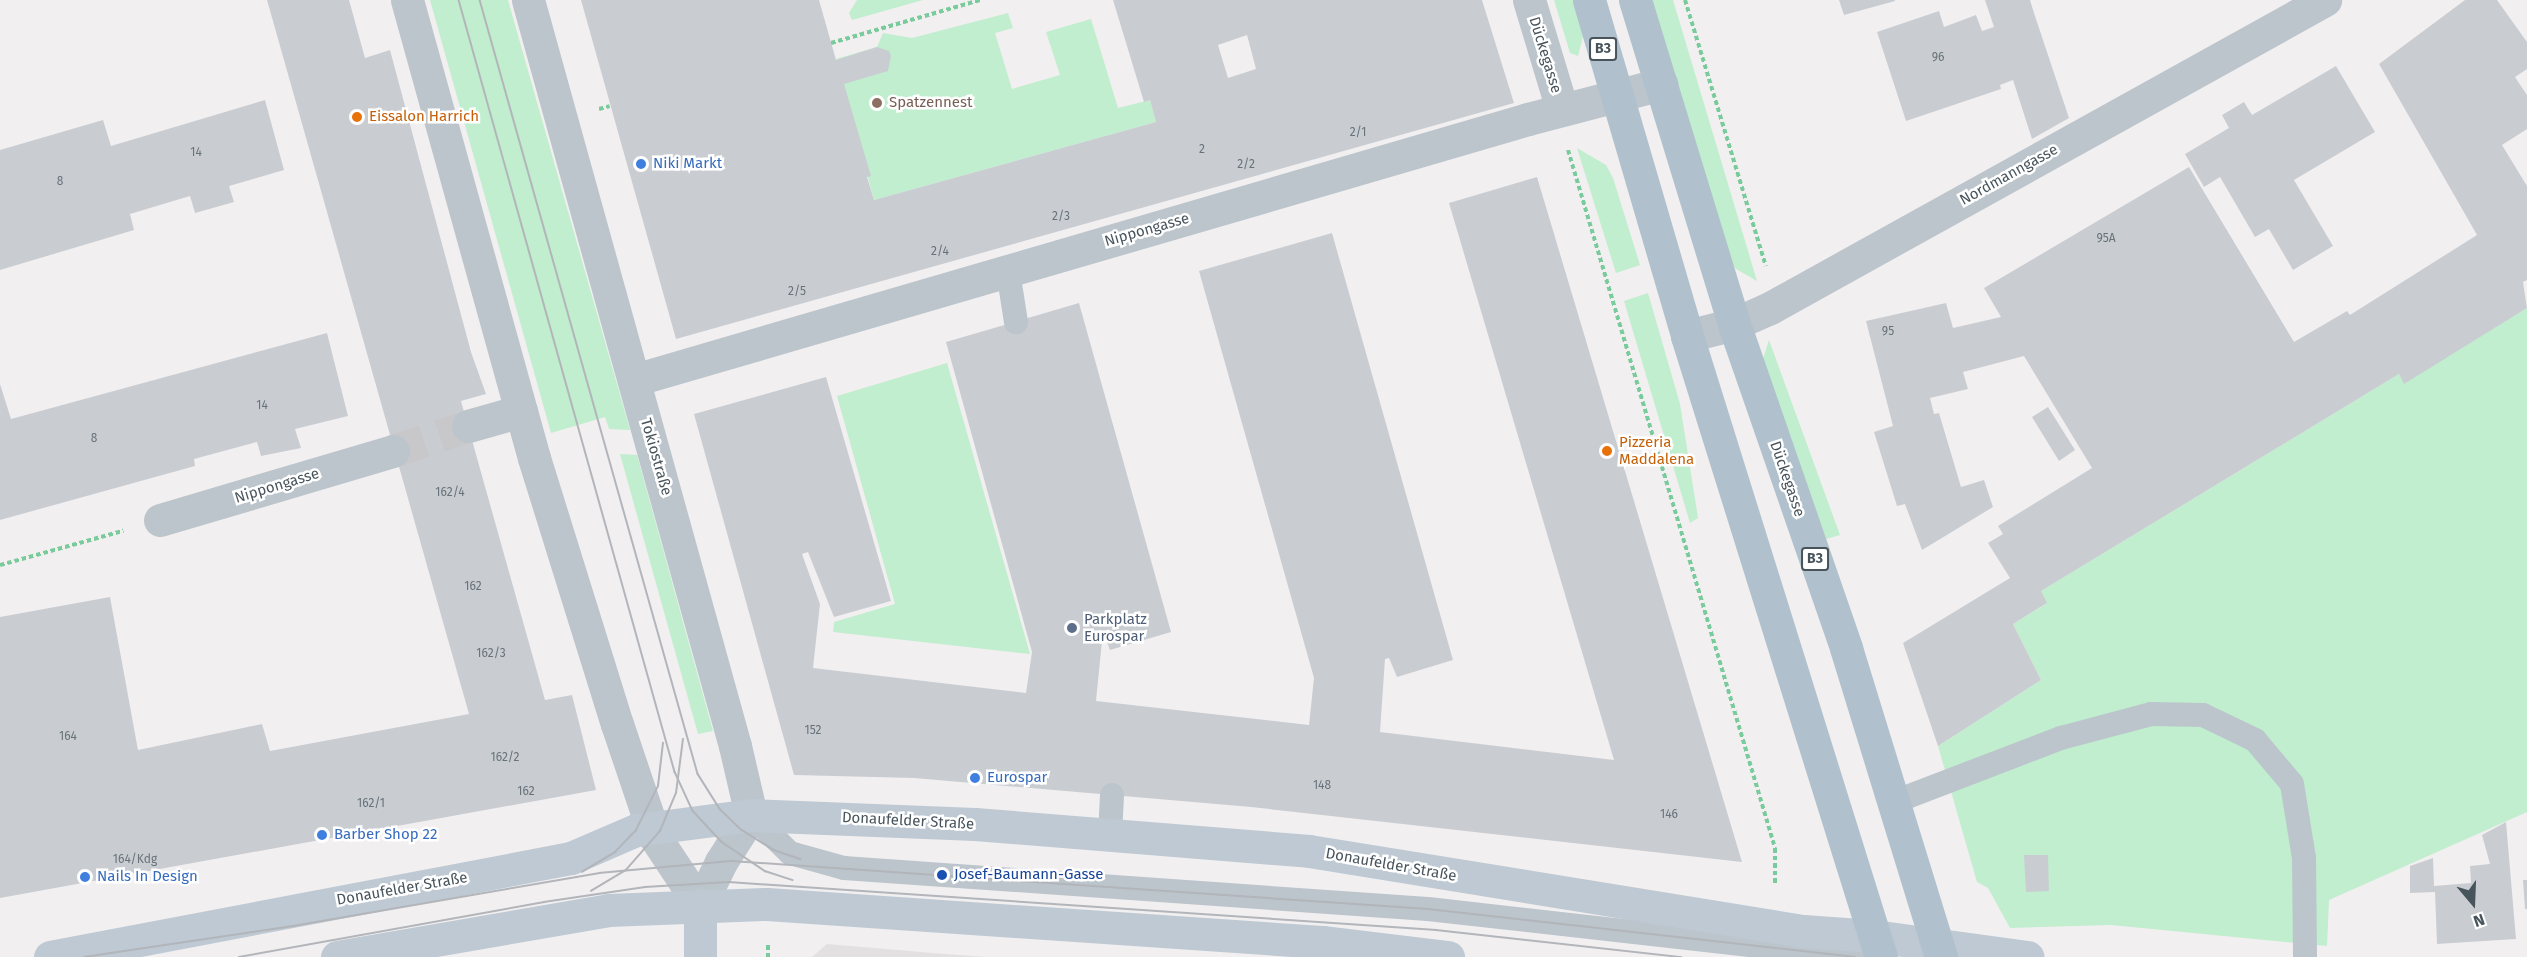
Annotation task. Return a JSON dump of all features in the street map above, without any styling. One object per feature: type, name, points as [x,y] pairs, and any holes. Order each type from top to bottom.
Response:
[{"type":"main road","name":"B3","points":[[1589,0],[1870,950]]},
{"type":"main road","name":"Dückegasse","points":[[1635,0],[1734,324],[1846,648],[1940,951]]},
{"type":"main road","name":"Donaufelder Straße","points":[[50,957],[572,858],[636,831],[751,815],[975,824],[1309,851],[1803,931],[1870,950],[1940,951],[2028,957]]},
{"type":"main road","points":[[337,957],[608,910],[767,904],[1322,942],[1448,957]]},
{"type":"main road","points":[[700,905],[700,957]]},
{"type":"street","points":[[407,0],[521,411],[652,828],[700,905]]},
{"type":"street","name":"Tokiostraße","points":[[528,0],[634,380],[751,815]]},
{"type":"street","name":"Dückegasse","points":[[1528,0],[1562,109]]},
{"type":"street","name":"Nordmanngasse","points":[[1687,336],[1734,324],[1770,308],[2325,0]]},
{"type":"street","name":"Nippongasse","points":[[634,380],[1562,109],[1618,98],[1661,84]]},
{"type":"street","points":[[468,426],[521,411]]},
{"type":"street","name":"Nippongasse","points":[[160,520],[393,451]]},
{"type":"street","points":[[700,905],[721,862],[751,815]]},
{"type":"lane","points":[[1008,271],[1016,322]]},
{"type":"lane","points":[[1894,801],[2061,738],[2151,714],[2203,715],[2255,740],[2292,784],[2304,858],[2305,957]]},
{"type":"lane","points":[[1110,835],[1112,795]]},
{"type":"lane","name":"Donaufelder Straße","points":[[751,815],[790,854],[844,868],[1428,909],[1870,950]]},
{"type":"path","points":[[831,43],[980,0]]},
{"type":"path","points":[[1685,0],[1767,270]]},
{"type":"path","points":[[596,110],[610,106]]},
{"type":"path","points":[[1567,147],[1776,848],[1773,879],[1779,894]]},
{"type":"path","points":[[0,565],[160,520]]},
{"type":"path","points":[[768,938],[768,957]]},
{"type":"shaded area","points":[[827,944],[933,953],[986,957],[812,957]]},
{"type":"green space","points":[[430,0],[508,0],[630,430],[609,429],[605,417],[551,433]]},
{"type":"green space","points":[[857,0],[923,0],[852,20],[849,13]]},
{"type":"green space","points":[[1554,0],[1580,0],[1586,24],[1578,56],[1570,53]]},
{"type":"green space","points":[[1646,0],[1673,0],[1757,281],[1736,269],[1722,252]]},
{"type":"green space","points":[[1008,13],[1013,28],[995,33],[1012,89],[1060,75],[1046,32],[1091,19],[1118,108],[1150,100],[1156,122],[874,200],[836,59],[877,47],[883,33],[912,38]]},
{"type":"green space","points":[[1577,148],[1606,165],[1613,178],[1640,265],[1616,273]]},
{"type":"green space","points":[[1648,293],[1680,404],[1698,518],[1690,523],[1624,301]]},
{"type":"green space","points":[[2527,308],[2527,812],[2329,900],[2327,946],[2111,925],[2010,928],[1988,888],[1977,882],[1938,746],[2041,680],[2013,624],[2046,604],[2041,591],[2399,374],[2404,383]]},
{"type":"green space","points":[[1769,340],[1840,535],[1826,539],[1766,380],[1762,362]]},
{"type":"green space","points":[[947,363],[1030,654],[833,632],[834,622],[895,604],[837,396]]},
{"type":"green space","points":[[620,454],[637,455],[713,731],[698,734]]},
{"type":"building","points":[[267,0],[349,0],[365,58],[390,50],[471,352],[486,394],[461,401],[545,700],[572,695],[596,790],[0,898],[0,617],[110,597],[138,750],[262,724],[270,751],[469,714]]},
{"type":"building","points":[[581,0],[819,0],[836,60],[877,47],[889,51],[891,56],[888,71],[844,84],[871,176],[867,177],[874,200],[1156,122],[1150,100],[1144,102],[1113,0],[1482,0],[1514,103],[676,339]],"holes":[[[1247,35],[1256,69],[1228,78],[1218,45]]]},
{"type":"building","points":[[1839,0],[1895,0],[1895,1],[1844,15]]},
{"type":"building","points":[[1985,0],[2030,0],[2069,118],[2032,139],[2013,80],[2000,85],[2001,89],[1906,121],[1877,32],[1939,11],[1944,27],[1976,15],[1982,31],[1994,27]]},
{"type":"building","points":[[2465,0],[2497,0],[2527,42],[2527,69],[2515,77],[2527,95],[2527,129],[2502,145],[2527,186],[2527,280],[2523,282],[2527,308],[2404,384],[2399,374],[2041,591],[2047,603],[2013,624],[2041,680],[1938,746],[1903,643],[2010,578],[1988,543],[2003,534],[1998,526],[2092,468],[2024,356],[1963,372],[1968,389],[1930,398],[1934,414],[1939,413],[1961,487],[1984,480],[1993,507],[1922,550],[1905,504],[1897,506],[1874,432],[1893,426],[1866,321],[1946,303],[1953,328],[2001,317],[1984,288],[2189,167],[2294,342],[2347,311],[2350,315],[2477,235],[2379,64]]},
{"type":"building","points":[[2336,66],[2375,132],[2294,180],[2333,246],[2293,270],[2269,229],[2255,237],[2220,177],[2204,187],[2185,154],[2229,128],[2222,115],[2244,102],[2252,115]]},
{"type":"building","points":[[265,100],[284,170],[229,186],[234,202],[195,213],[190,196],[130,214],[134,230],[0,270],[0,150],[103,120],[111,146]]},
{"type":"building","points":[[1537,177],[1742,862],[1251,807],[914,778],[794,775],[694,414],[826,377],[891,601],[834,617],[808,552],[802,554],[820,604],[813,668],[1026,693],[1032,652],[946,342],[1079,303],[1171,632],[1110,650],[1103,631],[1096,701],[1309,725],[1314,678],[1199,271],[1332,233],[1453,660],[1397,677],[1389,658],[1385,659],[1380,732],[1614,760],[1449,203]]},
{"type":"building","points":[[327,333],[348,416],[295,429],[301,448],[261,456],[257,442],[194,459],[195,466],[0,520],[0,384],[11,419]]},
{"type":"building","points":[[2048,407],[2075,450],[2059,461],[2032,417]]},
{"type":"building","points":[[2506,822],[2516,939],[2437,944],[2435,892],[2410,893],[2410,866],[2433,858],[2434,886],[2471,883],[2470,866],[2490,864],[2482,835]]},
{"type":"building","points":[[2024,855],[2048,855],[2049,891],[2026,892]]},
{"type":"building","points":[[2523,880],[2527,880],[2527,909],[2525,909]]},
{"type":"tunnel","points":[[393,451],[468,426]]},
{"type":"tram line","points":[[459,0],[675,772],[693,811],[722,842],[765,871],[793,880]]},
{"type":"tram line","points":[[480,0],[698,774],[720,809],[742,830],[774,850],[800,859]]},
{"type":"tram line","points":[[591,891],[626,870],[660,831],[676,793],[683,739]]},
{"type":"tram line","points":[[582,872],[615,852],[636,830],[658,786],[663,743]]},
{"type":"tram line","points":[[84,957],[293,926],[599,873],[732,861],[1428,909],[1855,957]]},
{"type":"tram line","points":[[239,957],[544,902],[645,887],[729,882],[1436,930],[1682,957]]},
{"type":"place","name":"Spatzennest","points":[[877,103]]},
{"type":"place","name":"Eissalon Harrich","points":[[357,117]]},
{"type":"place","name":"Niki Markt","points":[[641,164]]},
{"type":"place","name":"Pizzeria Maddalena","points":[[1607,451]]},
{"type":"place","name":"Parkplatz Eurospar","points":[[1072,628]]},
{"type":"place","name":"Eurospar","points":[[975,778]]},
{"type":"place","name":"Barber Shop 22","points":[[322,835]]},
{"type":"place","name":"Josef-Baumann-Gasse","points":[[942,875]]},
{"type":"place","name":"Nails In Design","points":[[85,877]]}]
